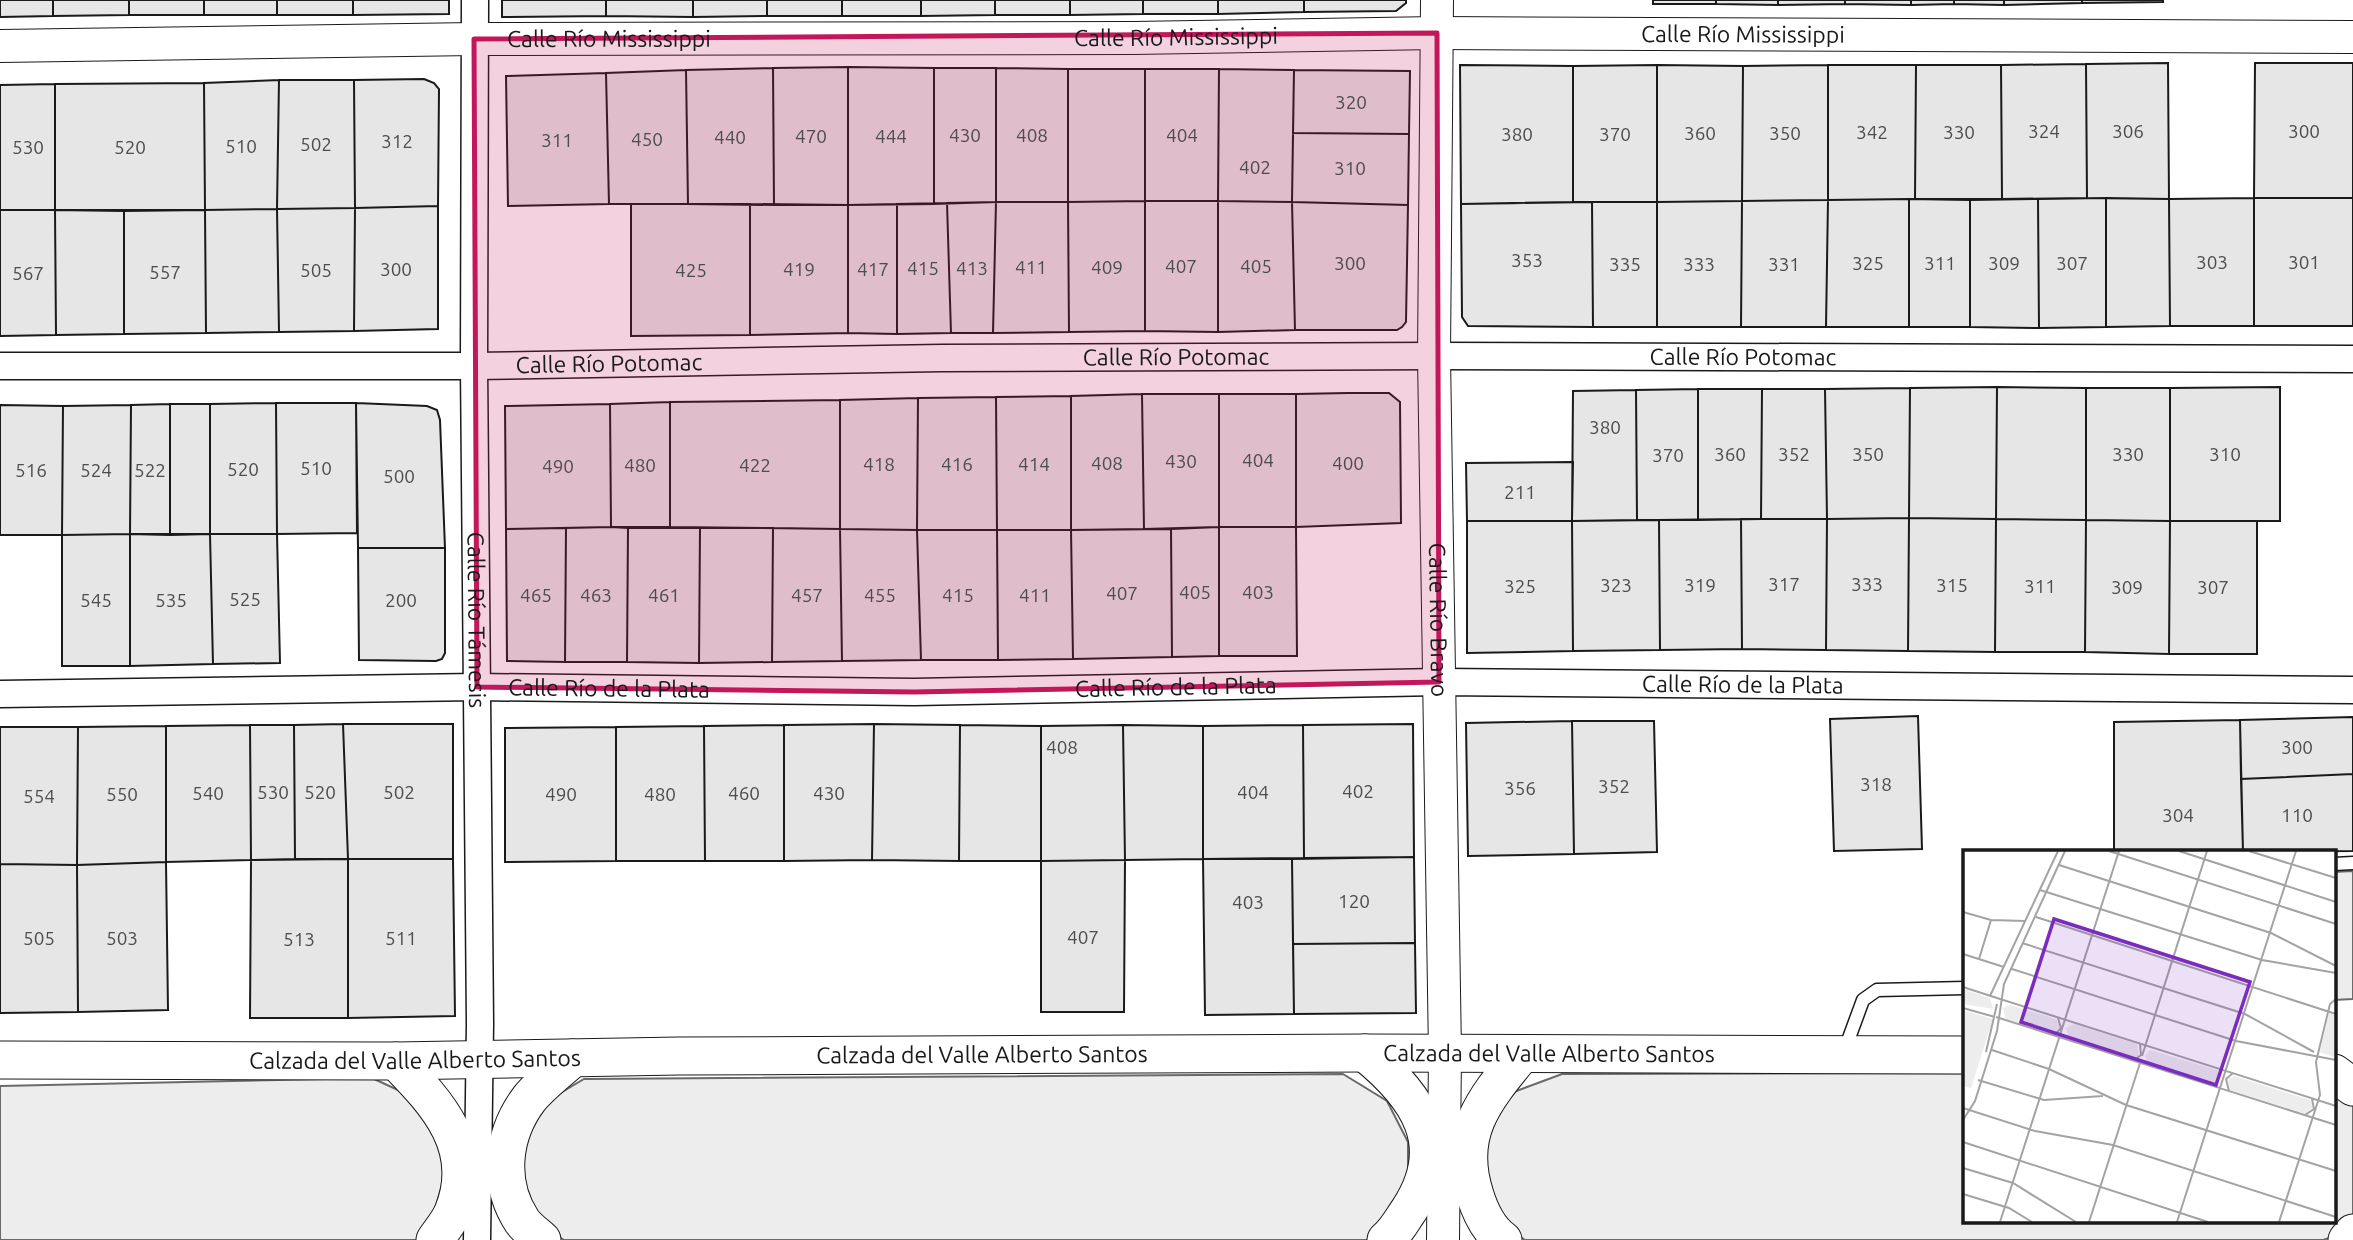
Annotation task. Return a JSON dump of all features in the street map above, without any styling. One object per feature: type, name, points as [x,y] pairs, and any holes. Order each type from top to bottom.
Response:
[{"type":"main road","name":"Calzada del Valle Alberto Santos","points":[[0,1060],[396,1061],[1365,1053],[1963,1055]]},
{"type":"main road","points":[[1365,1053],[1392,1076],[1420,1113],[1429,1139],[1427,1172],[1417,1197],[1386,1240]]},
{"type":"main road","points":[[1503,1240],[1496,1235],[1479,1209],[1471,1182],[1469,1134],[1485,1102],[1521,1055]]},
{"type":"main road","points":[[542,1240],[524,1224],[514,1206],[507,1187],[506,1158],[510,1137],[530,1098],[573,1058]]},
{"type":"main road","points":[[396,1061],[443,1113],[455,1136],[461,1163],[460,1193],[452,1216],[435,1240]]},
{"type":"main road","points":[[2336,1074],[2353,1087]]},
{"type":"main road","points":[[2347,1240],[2353,1233]]},
{"type":"street","name":"Calle Río Támesis","points":[[475,0],[474,366],[480,1060],[477,1240]]},
{"type":"street","name":"Calle Río Bravo","points":[[1437,0],[1434,356],[1445,1054],[1443,1240]]},
{"type":"street","name":"Calle Río Mississippi","points":[[0,46],[474,39],[1133,38],[1437,33],[2353,37]]},
{"type":"street","name":"Calle Río Potomac","points":[[0,366],[474,366],[942,358],[1434,356],[2353,359]]},
{"type":"street","name":"Calle Río de la Plata","points":[[0,694],[477,687],[914,692],[1439,682],[2353,690]]},
{"type":"lane","points":[[1843,1055],[1863,1000],[1877,990],[1963,988]]},
{"type":"highlighted area","points":[[1437,33],[1439,682],[914,692],[477,687],[474,39]]},
{"type":"shaded area","points":[[2353,871],[2353,999],[2336,1000],[2336,872]]},
{"type":"shaded area","points":[[1963,1073],[1963,1222],[2336,1222],[2336,1087],[2353,1098],[2353,1226],[2348,1232],[2323,1240],[1525,1240],[1501,1223],[1477,1132],[1511,1093],[1562,1074]]},
{"type":"shaded area","points":[[1343,1074],[1387,1101],[1408,1142],[1408,1191],[1383,1229],[1367,1240],[564,1240],[545,1228],[520,1186],[520,1144],[542,1104],[584,1079]]},
{"type":"shaded area","points":[[372,1078],[424,1102],[452,1150],[426,1240],[0,1240],[0,1086]]},
{"type":"building","points":[[0,0],[53,0],[53,16],[0,17]]},
{"type":"building","points":[[53,0],[129,0],[129,15],[53,16]]},
{"type":"building","points":[[129,0],[204,0],[204,15],[129,15]]},
{"type":"building","points":[[204,0],[277,0],[277,15],[204,15]]},
{"type":"building","points":[[277,0],[353,0],[353,15],[277,15]]},
{"type":"building","points":[[353,0],[449,0],[449,14],[353,15]]},
{"type":"building","points":[[502,0],[606,0],[606,16],[502,17]]},
{"type":"building","points":[[606,0],[693,0],[693,17],[606,16]]},
{"type":"building","points":[[693,0],[767,0],[767,16],[693,17]]},
{"type":"building","points":[[767,0],[842,0],[842,16],[767,16]]},
{"type":"building","points":[[842,0],[921,0],[921,16],[842,16]]},
{"type":"building","points":[[921,0],[995,0],[995,15],[921,16]]},
{"type":"building","points":[[995,0],[1070,0],[1070,15],[995,15]]},
{"type":"building","points":[[1070,0],[1143,0],[1143,14],[1070,15]]},
{"type":"building","points":[[1143,0],[1218,0],[1218,14],[1143,14]]},
{"type":"building","points":[[1218,0],[1304,0],[1304,12],[1218,14]]},
{"type":"building","points":[[1304,0],[1406,0],[1406,3],[1396,11],[1304,12]]},
{"type":"building","points":[[1653,0],[1716,0],[1716,4],[1653,4]]},
{"type":"building","points":[[1716,0],[1778,0],[1778,5],[1716,4]]},
{"type":"building","points":[[1778,0],[1845,0],[1845,4],[1778,5]]},
{"type":"building","points":[[1845,0],[1911,0],[1911,5],[1845,4]]},
{"type":"building","points":[[1911,0],[1954,0],[1954,4],[1911,5]]},
{"type":"building","points":[[1954,0],[2004,0],[2004,5],[1954,4]]},
{"type":"building","points":[[2004,0],[2082,0],[2082,3],[2004,5]]},
{"type":"building","points":[[2082,0],[2163,0],[2163,2],[2082,3]]},
{"type":"building","points":[[2168,63],[2169,199],[2087,198],[2086,64]]},
{"type":"building","points":[[2255,63],[2353,63],[2353,198],[2254,198]]},
{"type":"building","points":[[2086,64],[2087,198],[2002,199],[2001,65]]},
{"type":"building","points":[[1460,65],[1573,66],[1573,202],[1461,204]]},
{"type":"building","points":[[1657,65],[1743,66],[1742,201],[1657,202]]},
{"type":"building","points":[[1657,65],[1657,202],[1573,202],[1573,66]]},
{"type":"building","points":[[1828,65],[1828,200],[1742,201],[1743,66]]},
{"type":"building","points":[[1828,65],[1916,65],[1915,199],[1828,200]]},
{"type":"building","points":[[1916,65],[2001,65],[2002,199],[1915,199]]},
{"type":"building","points":[[848,67],[848,205],[774,205],[773,68]]},
{"type":"building","points":[[848,67],[934,68],[934,204],[848,205]]},
{"type":"building","points":[[773,68],[774,205],[688,204],[686,70]]},
{"type":"building","points":[[934,68],[996,68],[996,202],[934,204]]},
{"type":"building","points":[[996,68],[1068,69],[1068,202],[996,202]]},
{"type":"building","points":[[1068,69],[1145,69],[1145,201],[1068,202]]},
{"type":"building","points":[[1145,69],[1219,69],[1218,201],[1145,201]]},
{"type":"building","points":[[1219,69],[1294,70],[1292,202],[1218,201]]},
{"type":"building","points":[[686,70],[688,204],[609,204],[606,73]]},
{"type":"building","points":[[1294,70],[1410,71],[1409,134],[1293,133]]},
{"type":"building","points":[[606,73],[609,204],[508,206],[506,76]]},
{"type":"building","points":[[424,79],[434,83],[439,89],[438,206],[355,208],[354,80]]},
{"type":"building","points":[[279,80],[354,80],[355,208],[277,209]]},
{"type":"building","points":[[279,80],[277,209],[205,210],[204,83]]},
{"type":"building","points":[[204,83],[205,210],[55,210],[55,84]]},
{"type":"building","points":[[55,84],[55,210],[0,210],[0,85]]},
{"type":"building","points":[[1293,133],[1409,134],[1408,205],[1292,202]]},
{"type":"building","points":[[2106,198],[2169,199],[2170,326],[2106,327]]},
{"type":"building","points":[[2106,198],[2106,327],[2039,328],[2038,199]]},
{"type":"building","points":[[2254,198],[2254,326],[2170,326],[2169,199]]},
{"type":"building","points":[[2254,198],[2353,198],[2353,326],[2254,326]]},
{"type":"building","points":[[1909,199],[1909,327],[1826,327],[1828,200]]},
{"type":"building","points":[[1909,199],[1970,200],[1970,327],[1909,327]]},
{"type":"building","points":[[2038,199],[2039,328],[1970,327],[1970,200]]},
{"type":"building","points":[[1828,200],[1826,327],[1741,327],[1742,201]]},
{"type":"building","points":[[1145,201],[1218,201],[1218,332],[1145,331]]},
{"type":"building","points":[[1145,201],[1145,331],[1069,332],[1068,202]]},
{"type":"building","points":[[1218,201],[1292,202],[1295,330],[1218,332]]},
{"type":"building","points":[[1742,201],[1741,327],[1657,327],[1657,202]]},
{"type":"building","points":[[996,202],[993,333],[951,333],[947,203]]},
{"type":"building","points":[[996,202],[1068,202],[1069,332],[993,333]]},
{"type":"building","points":[[1292,202],[1408,205],[1406,322],[1402,327],[1397,330],[1295,330]]},
{"type":"building","points":[[1592,202],[1593,327],[1468,326],[1462,317],[1461,204]]},
{"type":"building","points":[[1592,202],[1657,202],[1657,327],[1593,327]]},
{"type":"building","points":[[947,203],[951,333],[897,334],[897,204]]},
{"type":"building","points":[[631,204],[750,204],[750,335],[631,336]]},
{"type":"building","points":[[750,204],[848,205],[848,333],[750,335]]},
{"type":"building","points":[[897,204],[897,334],[848,333],[848,205]]},
{"type":"building","points":[[438,206],[438,329],[354,331],[355,208]]},
{"type":"building","points":[[355,208],[354,331],[279,332],[277,209]]},
{"type":"building","points":[[277,209],[279,332],[206,333],[205,210]]},
{"type":"building","points":[[0,210],[55,210],[56,335],[0,336]]},
{"type":"building","points":[[55,210],[124,211],[124,334],[56,335]]},
{"type":"building","points":[[205,210],[206,333],[124,334],[124,211]]},
{"type":"building","points":[[1997,387],[1996,519],[1909,518],[1910,388]]},
{"type":"building","points":[[1997,387],[2086,388],[2086,520],[1996,519]]},
{"type":"building","points":[[2280,387],[2280,521],[2170,521],[2170,388]]},
{"type":"building","points":[[1910,388],[1909,518],[1827,519],[1825,389]]},
{"type":"building","points":[[2086,388],[2170,388],[2170,521],[2086,520]]},
{"type":"building","points":[[1698,389],[1698,520],[1637,520],[1636,390]]},
{"type":"building","points":[[1698,389],[1762,389],[1761,519],[1698,520]]},
{"type":"building","points":[[1762,389],[1825,389],[1827,519],[1761,519]]},
{"type":"building","points":[[1636,390],[1637,520],[1572,521],[1573,391]]},
{"type":"building","points":[[1389,393],[1400,402],[1401,523],[1296,527],[1296,394]]},
{"type":"building","points":[[1142,394],[1144,529],[1071,530],[1071,396]]},
{"type":"building","points":[[1142,394],[1219,394],[1219,527],[1144,529]]},
{"type":"building","points":[[1219,394],[1296,394],[1296,527],[1219,527]]},
{"type":"building","points":[[1071,396],[1071,530],[997,530],[996,397]]},
{"type":"building","points":[[996,397],[997,530],[917,530],[918,398]]},
{"type":"building","points":[[918,398],[917,530],[840,529],[840,400]]},
{"type":"building","points":[[840,400],[840,529],[670,527],[670,402]]},
{"type":"building","points":[[670,402],[670,527],[611,527],[610,404]]},
{"type":"building","points":[[276,403],[277,534],[210,534],[210,404]]},
{"type":"building","points":[[276,403],[356,403],[357,533],[277,534]]},
{"type":"building","points":[[356,403],[427,406],[437,410],[440,420],[445,548],[358,548]]},
{"type":"building","points":[[170,404],[170,535],[130,534],[131,405]]},
{"type":"building","points":[[170,404],[210,404],[210,534],[170,535]]},
{"type":"building","points":[[610,404],[611,527],[506,529],[505,406]]},
{"type":"building","points":[[0,405],[63,406],[62,535],[0,535]]},
{"type":"building","points":[[131,405],[130,534],[62,535],[63,406]]},
{"type":"building","points":[[1573,462],[1572,521],[1467,521],[1466,463]]},
{"type":"building","points":[[1909,518],[1908,651],[1826,650],[1827,519]]},
{"type":"building","points":[[1909,518],[1996,519],[1995,652],[1908,651]]},
{"type":"building","points":[[1741,519],[1742,649],[1660,650],[1659,520]]},
{"type":"building","points":[[1741,519],[1827,519],[1826,650],[1742,649]]},
{"type":"building","points":[[1996,519],[2086,520],[2085,652],[1995,652]]},
{"type":"building","points":[[1659,520],[1660,650],[1573,651],[1572,521]]},
{"type":"building","points":[[2086,520],[2170,521],[2169,654],[2085,652]]},
{"type":"building","points":[[1467,521],[1572,521],[1573,651],[1467,653]]},
{"type":"building","points":[[2170,521],[2257,521],[2257,654],[2169,654]]},
{"type":"building","points":[[1219,527],[1296,527],[1297,656],[1219,656]]},
{"type":"building","points":[[1219,527],[1219,656],[1172,657],[1171,529]]},
{"type":"building","points":[[566,528],[628,528],[627,662],[565,662]]},
{"type":"building","points":[[566,528],[565,662],[507,661],[506,529]]},
{"type":"building","points":[[628,528],[700,528],[699,663],[627,662]]},
{"type":"building","points":[[700,528],[773,528],[772,662],[699,663]]},
{"type":"building","points":[[773,528],[840,529],[842,661],[772,662]]},
{"type":"building","points":[[840,529],[917,530],[921,660],[842,661]]},
{"type":"building","points":[[1171,529],[1172,657],[1073,659],[1071,530]]},
{"type":"building","points":[[917,530],[997,530],[998,660],[921,660]]},
{"type":"building","points":[[997,530],[1071,530],[1073,659],[998,660]]},
{"type":"building","points":[[130,534],[210,534],[213,664],[130,666]]},
{"type":"building","points":[[130,534],[130,666],[62,666],[62,535]]},
{"type":"building","points":[[210,534],[277,534],[280,663],[213,664]]},
{"type":"building","points":[[358,548],[445,548],[445,653],[442,659],[359,660]]},
{"type":"building","points":[[1918,716],[1922,849],[1834,851],[1830,719]]},
{"type":"building","points":[[2353,717],[2353,774],[2241,779],[2240,720]]},
{"type":"building","points":[[2240,720],[2243,850],[2114,850],[2114,722]]},
{"type":"building","points":[[1572,721],[1654,721],[1657,852],[1574,854]]},
{"type":"building","points":[[1572,721],[1574,854],[1468,856],[1466,723]]},
{"type":"building","points":[[343,724],[348,859],[295,859],[294,725]]},
{"type":"building","points":[[343,724],[453,724],[453,859],[348,859]]},
{"type":"building","points":[[874,724],[872,860],[784,861],[784,725]]},
{"type":"building","points":[[874,724],[960,725],[959,861],[872,860]]},
{"type":"building","points":[[1413,724],[1414,857],[1304,858],[1303,725]]},
{"type":"building","points":[[250,725],[251,860],[166,862],[166,726]]},
{"type":"building","points":[[250,725],[294,725],[295,859],[251,860]]},
{"type":"building","points":[[784,725],[784,861],[705,861],[704,726]]},
{"type":"building","points":[[960,725],[1041,726],[1041,861],[959,861]]},
{"type":"building","points":[[1123,725],[1125,860],[1041,861],[1041,726]]},
{"type":"building","points":[[1123,725],[1203,726],[1203,859],[1125,860]]},
{"type":"building","points":[[1303,725],[1304,858],[1203,859],[1203,726]]},
{"type":"building","points":[[166,726],[166,862],[77,865],[78,727]]},
{"type":"building","points":[[704,726],[705,861],[616,861],[616,727]]},
{"type":"building","points":[[0,727],[78,727],[77,865],[0,864]]},
{"type":"building","points":[[616,727],[616,861],[505,862],[505,728]]},
{"type":"building","points":[[2353,774],[2353,851],[2243,850],[2241,779]]},
{"type":"building","points":[[1414,857],[1415,943],[1293,944],[1292,859]]},
{"type":"building","points":[[348,859],[453,859],[455,1016],[348,1018]]},
{"type":"building","points":[[348,859],[348,1018],[250,1018],[251,860]]},
{"type":"building","points":[[1203,859],[1292,859],[1294,1014],[1205,1015]]},
{"type":"building","points":[[1125,860],[1124,1012],[1041,1012],[1041,861]]},
{"type":"building","points":[[166,862],[168,1010],[78,1012],[77,865]]},
{"type":"building","points":[[0,864],[77,865],[78,1012],[0,1013]]},
{"type":"building","points":[[1415,943],[1416,1013],[1294,1014],[1293,944]]}]
